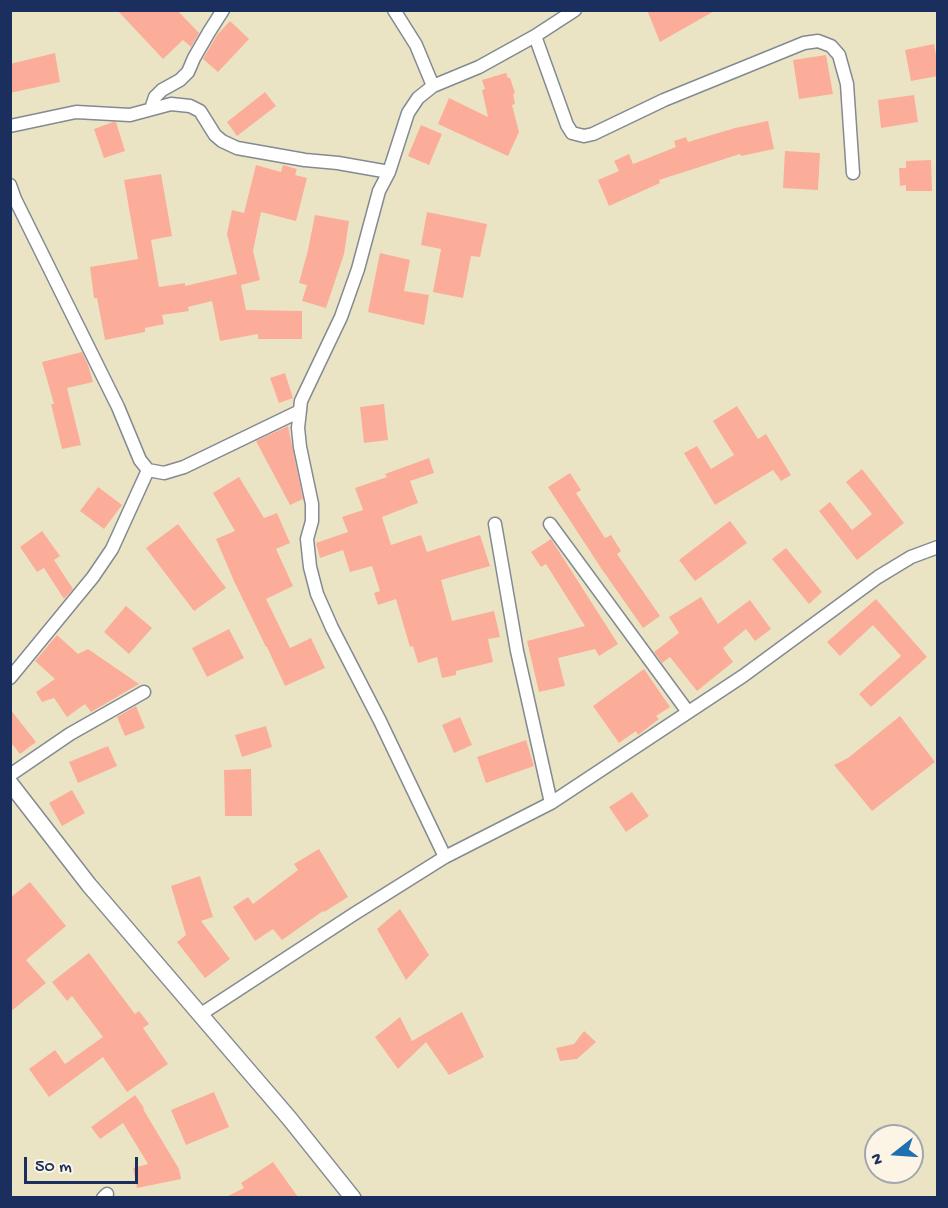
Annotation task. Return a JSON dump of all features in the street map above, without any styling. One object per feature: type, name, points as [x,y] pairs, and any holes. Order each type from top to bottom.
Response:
[{"type":"street","points":[[151,109],[155,97],[162,90],[180,80],[188,72],[223,10]]},
{"type":"street","points":[[394,10],[416,45],[433,86]]},
{"type":"street","points":[[553,10],[554,24]]},
{"type":"street","points":[[445,857],[317,594],[310,567],[307,539],[312,521],[312,504],[300,447],[298,428],[301,400],[341,317],[358,269],[379,191],[388,172],[408,113],[418,98],[433,86],[479,68],[575,10]]},
{"type":"street","points":[[535,36],[567,125],[572,133],[584,136],[593,134],[664,100],[804,43],[818,41],[831,46],[839,56],[848,84],[853,173]]},
{"type":"street","points":[[10,126],[76,112],[130,115],[171,104],[190,106],[200,111],[215,135],[237,148],[388,172]]},
{"type":"street","points":[[10,185],[118,407],[140,460],[148,470],[164,473],[184,467],[300,411]]},
{"type":"street","points":[[10,678],[93,577],[112,549],[148,470]]},
{"type":"street","points":[[495,524],[517,651],[551,803]]},
{"type":"street","points":[[550,524],[688,712]]},
{"type":"street","points":[[201,1014],[445,857],[551,803],[776,653],[878,577],[911,557],[938,547]]},
{"type":"street","points":[[10,775],[70,734],[144,692]]},
{"type":"street","points":[[10,783],[89,885],[201,1014],[353,1197]]},
{"type":"building","points":[[117,10],[177,10],[199,33],[191,47],[183,40],[163,59]]},
{"type":"building","points":[[647,10],[716,10],[660,42]]},
{"type":"building","points":[[230,21],[249,39],[218,72],[203,59],[217,35]]},
{"type":"building","points":[[934,44],[938,76],[911,81],[905,50]]},
{"type":"building","points":[[55,53],[60,82],[10,93],[10,64]]},
{"type":"building","points":[[826,55],[833,94],[799,99],[793,60]]},
{"type":"building","points":[[506,73],[515,93],[513,94],[515,104],[512,105],[519,132],[508,156],[438,124],[449,98],[488,117],[482,80]]},
{"type":"building","points":[[265,92],[276,106],[237,136],[227,122]]},
{"type":"building","points":[[914,95],[918,122],[881,128],[878,100]]},
{"type":"building","points":[[768,121],[774,149],[741,156],[740,154],[659,180],[660,183],[609,206],[598,180],[619,171],[614,161],[629,154],[633,164],[676,147],[674,141],[686,137],[688,142]]},
{"type":"building","points":[[116,122],[125,151],[104,158],[94,129]]},
{"type":"building","points":[[421,125],[442,134],[429,165],[408,156]]},
{"type":"building","points":[[785,151],[820,153],[818,190],[783,188]]},
{"type":"building","points":[[931,160],[932,191],[906,191],[906,185],[900,186],[899,168],[906,168],[906,161]]},
{"type":"building","points":[[256,165],[281,172],[283,165],[297,169],[295,175],[307,178],[296,221],[261,212],[253,251],[260,280],[241,285],[246,310],[302,311],[302,339],[258,339],[258,334],[220,341],[212,301],[188,307],[189,311],[162,315],[164,324],[145,328],[145,332],[105,340],[97,298],[94,298],[90,267],[138,259],[124,180],[161,174],[172,236],[151,240],[159,287],[185,283],[185,286],[237,274],[227,234],[232,210],[244,213]]},
{"type":"building","points":[[427,212],[487,224],[480,257],[471,256],[463,298],[433,292],[441,249],[421,245]]},
{"type":"building","points":[[315,215],[349,221],[344,254],[326,308],[302,301],[307,285],[299,283]]},
{"type":"building","points":[[380,253],[410,260],[404,291],[429,295],[424,325],[368,312]]},
{"type":"building","points":[[82,352],[93,382],[67,388],[81,445],[62,449],[51,404],[54,404],[42,362]]},
{"type":"building","points":[[285,373],[293,398],[279,403],[270,378]]},
{"type":"building","points":[[384,404],[388,440],[364,443],[360,407]]},
{"type":"building","points":[[737,406],[758,439],[766,434],[791,475],[781,481],[773,470],[715,505],[684,453],[697,446],[711,469],[734,455],[713,421]]},
{"type":"building","points":[[288,426],[303,499],[290,505],[256,441]]},
{"type":"building","points":[[429,458],[434,473],[410,481],[418,503],[382,517],[391,545],[421,535],[427,552],[480,535],[490,566],[441,580],[452,621],[494,611],[500,637],[488,639],[493,662],[456,671],[456,675],[442,678],[437,657],[418,663],[413,646],[410,647],[396,599],[378,605],[374,593],[380,591],[372,566],[350,572],[343,550],[320,558],[316,543],[348,532],[342,517],[363,510],[355,488],[387,477],[385,474]]},
{"type":"building","points":[[862,469],[904,523],[857,560],[819,511],[830,502],[852,530],[872,514],[846,482]]},
{"type":"building","points":[[570,473],[581,490],[576,493],[605,538],[611,535],[621,551],[617,554],[660,616],[643,628],[548,487]]},
{"type":"building","points":[[239,477],[264,518],[277,513],[290,543],[276,549],[293,586],[266,599],[290,648],[311,638],[325,668],[285,686],[216,539],[235,531],[213,493]]},
{"type":"building","points":[[98,487],[122,505],[104,529],[80,511]]},
{"type":"building","points":[[730,521],[747,543],[695,581],[679,560]]},
{"type":"building","points":[[178,524],[226,588],[194,611],[146,548]]},
{"type":"building","points":[[42,531],[60,556],[54,560],[73,589],[64,599],[44,568],[37,572],[20,547]]},
{"type":"building","points":[[551,539],[618,644],[599,656],[595,649],[558,658],[565,686],[539,692],[527,641],[585,626],[546,564],[541,567],[531,552]]},
{"type":"building","points":[[786,548],[822,592],[809,604],[772,559]]},
{"type":"building","points":[[701,597],[718,624],[750,600],[771,629],[755,641],[746,629],[723,648],[733,662],[697,691],[670,657],[662,663],[654,652],[679,633],[669,617]]},
{"type":"building","points":[[876,599],[927,657],[871,707],[859,694],[901,656],[873,625],[840,656],[827,642]]},
{"type":"building","points":[[126,606],[152,628],[129,654],[104,632]]},
{"type":"building","points":[[229,629],[244,658],[207,677],[192,648]]},
{"type":"building","points":[[57,635],[78,654],[88,649],[139,684],[91,712],[85,704],[67,717],[54,698],[42,702],[36,692],[55,679],[35,661]]},
{"type":"building","points":[[644,669],[670,707],[656,716],[659,719],[638,735],[636,731],[619,743],[593,706]]},
{"type":"building","points":[[136,706],[145,728],[125,736],[117,717]]},
{"type":"building","points":[[10,709],[36,742],[20,754],[13,745],[10,745]]},
{"type":"building","points":[[900,716],[935,762],[872,811],[834,765],[848,758]]},
{"type":"building","points":[[460,717],[472,745],[454,753],[442,725]]},
{"type":"building","points":[[266,726],[272,747],[242,757],[235,735]]},
{"type":"building","points":[[526,740],[534,766],[486,783],[477,757]]},
{"type":"building","points":[[108,746],[117,766],[78,783],[69,762]]},
{"type":"building","points":[[251,769],[252,816],[225,816],[224,770]]},
{"type":"building","points":[[72,790],[85,813],[62,826],[49,803]]},
{"type":"building","points":[[632,792],[649,816],[626,832],[609,807]]},
{"type":"building","points":[[319,849],[348,897],[323,911],[282,940],[273,929],[255,941],[233,907],[248,897],[253,904],[298,870],[294,864]]},
{"type":"building","points":[[200,876],[213,917],[201,921],[230,959],[205,978],[177,942],[186,935],[171,886]]},
{"type":"building","points":[[30,882],[66,926],[26,960],[46,983],[10,1012],[10,898]]},
{"type":"building","points":[[400,909],[429,955],[406,980],[377,929]]},
{"type":"building","points":[[89,953],[135,1014],[139,1011],[149,1024],[143,1028],[168,1064],[127,1092],[103,1057],[49,1097],[29,1069],[55,1050],[65,1064],[103,1037],[72,996],[67,1001],[52,982]]},
{"type":"building","points":[[462,1012],[484,1057],[449,1075],[426,1042],[398,1069],[375,1037],[400,1017],[412,1041]]},
{"type":"building","points":[[584,1031],[596,1042],[577,1059],[560,1061],[556,1048],[574,1044]]},
{"type":"building","points":[[214,1092],[229,1127],[186,1145],[171,1110]]},
{"type":"building","points":[[135,1095],[179,1169],[181,1179],[137,1188],[133,1168],[148,1164],[123,1123],[100,1139],[91,1127]]},
{"type":"building","points":[[273,1162],[298,1197],[226,1197],[244,1188],[241,1183]]}]
